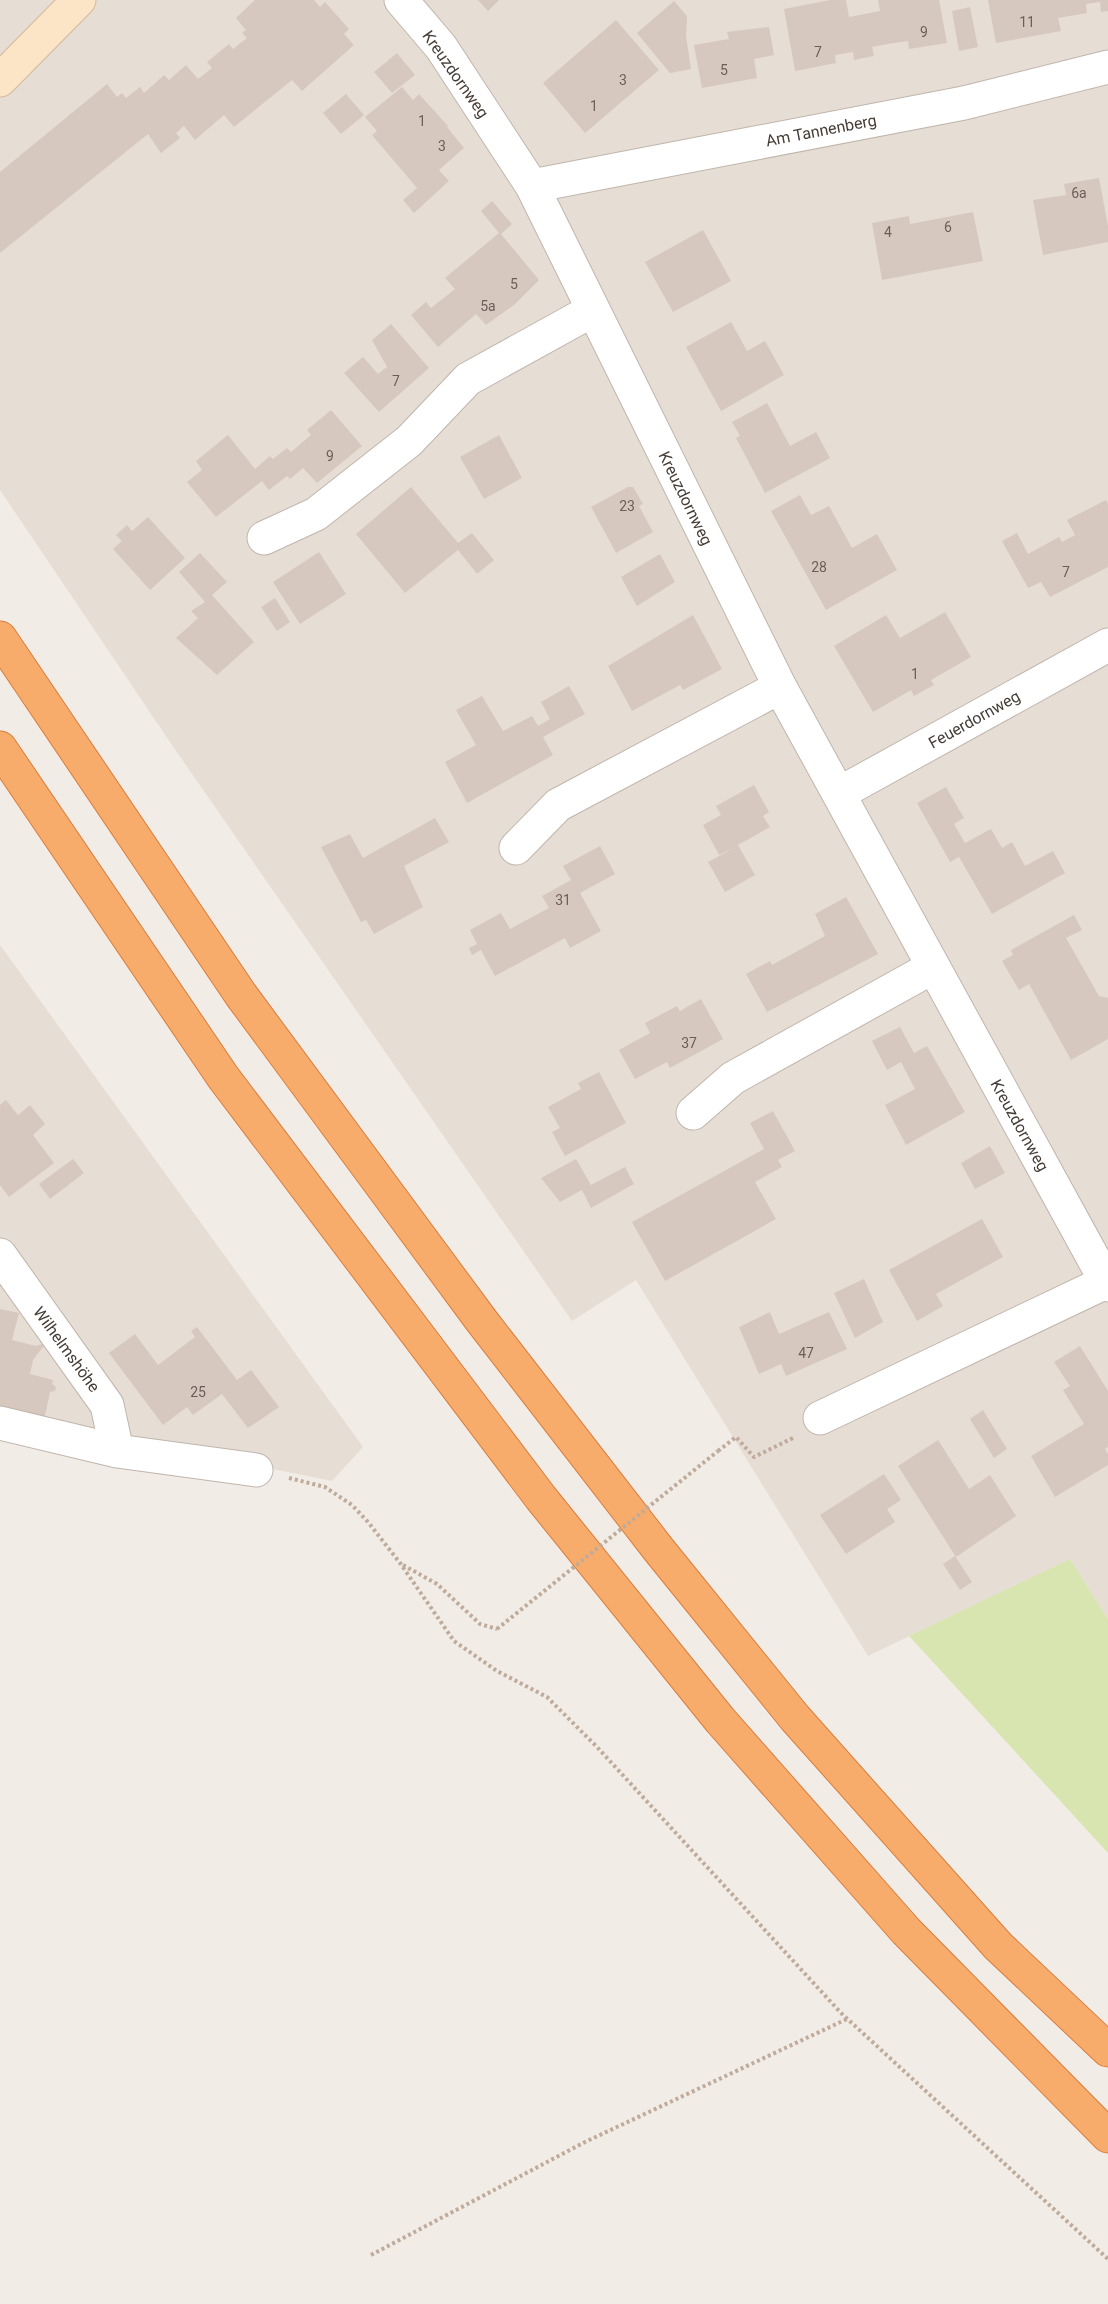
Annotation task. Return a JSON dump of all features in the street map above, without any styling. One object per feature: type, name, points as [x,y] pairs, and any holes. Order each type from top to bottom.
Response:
[{"type":"highway","points":[[0,638],[241,995],[481,1320],[659,1550],[795,1718],[998,1946],[1108,2050]]},
{"type":"highway","points":[[0,748],[224,1077],[541,1498],[720,1719],[906,1932],[1108,2136]]},
{"type":"street","points":[[0,80],[79,0]]},
{"type":"street","name":"Kreuzdornweg","points":[[401,0],[441,47],[532,186],[780,687],[1107,1283],[820,1418]]},
{"type":"street","name":"Am Tannenberg","points":[[532,186],[964,103],[1108,67]]},
{"type":"street","points":[[264,538],[316,514],[409,441],[468,379],[593,310]]},
{"type":"street","name":"Feuerdornweg","points":[[840,793],[1108,645]]},
{"type":"street","points":[[516,848],[558,805],[780,687]]},
{"type":"street","points":[[693,1113],[733,1078],[933,967]]},
{"type":"street","name":"Wilhelmshöhe","points":[[0,1255],[107,1405],[117,1451]]},
{"type":"street","points":[[0,1423],[117,1451],[256,1470]]},
{"type":"path","points":[[400,1563],[437,1584],[480,1624],[496,1629],[736,1437],[754,1456],[807,1431],[820,1418]]},
{"type":"path","points":[[256,1470],[325,1487],[339,1495],[368,1522],[400,1563],[454,1641],[497,1671],[547,1697],[597,1748],[847,2019],[1108,2259]]},
{"type":"path","points":[[371,2254],[595,2137],[847,2019]]},
{"type":"shaded area","points":[[0,0],[1108,0],[1108,1619],[1070,1559],[868,1656],[636,1280],[572,1321],[174,748],[0,490]]},
{"type":"shaded area","points":[[0,945],[363,1447],[332,1481],[101,1434],[0,1407]]},
{"type":"green space","points":[[1070,1559],[1108,1619],[1108,1853],[909,1636]]},
{"type":"building","points":[[255,0],[314,0],[320,7],[325,2],[349,29],[344,34],[354,45],[302,91],[292,80],[234,127],[224,115],[195,140],[184,126],[176,133],[180,138],[161,153],[148,134],[0,253],[0,172],[107,84],[117,97],[122,93],[126,98],[140,87],[144,93],[164,75],[169,80],[186,65],[198,79],[212,68],[207,62],[229,44],[233,49],[247,38],[242,33],[246,30],[236,18]]},
{"type":"building","points":[[478,0],[499,0],[488,11]]},
{"type":"building","points":[[830,0],[846,0],[849,17],[880,11],[878,0],[939,0],[947,43],[909,49],[908,41],[888,44],[872,47],[874,56],[854,60],[853,52],[835,55],[836,63],[795,71],[784,9]]},
{"type":"building","points":[[988,0],[1108,0],[1108,11],[1101,12],[1100,2],[1086,4],[1087,13],[1058,18],[1061,31],[996,43]]},
{"type":"building","points":[[674,1],[687,16],[686,36],[691,69],[670,73],[637,33]]},
{"type":"building","points":[[970,7],[978,47],[959,51],[952,11]]},
{"type":"building","points":[[616,20],[659,70],[585,133],[543,83]]},
{"type":"building","points":[[769,27],[774,55],[754,59],[757,78],[702,88],[694,45],[729,39],[727,32]]},
{"type":"building","points":[[397,53],[415,75],[392,93],[374,72]]},
{"type":"building","points":[[402,87],[413,100],[419,94],[464,148],[439,170],[449,181],[414,213],[403,200],[417,188],[372,135],[377,131],[365,117]]},
{"type":"building","points":[[346,94],[364,115],[341,134],[323,113]]},
{"type":"building","points":[[1099,178],[1108,226],[1108,242],[1043,255],[1033,200],[1066,195],[1064,184]]},
{"type":"building","points":[[492,201],[512,224],[501,234],[539,280],[514,305],[486,325],[476,314],[438,347],[411,315],[426,302],[431,308],[455,289],[445,278],[499,233],[481,211]]},
{"type":"building","points":[[973,212],[983,261],[882,280],[872,223],[909,216],[910,224]]},
{"type":"building","points":[[703,230],[731,281],[673,312],[645,262]]},
{"type":"building","points":[[731,322],[747,351],[765,341],[784,375],[721,411],[686,347]]},
{"type":"building","points":[[391,324],[429,368],[379,412],[344,373],[363,357],[378,374],[387,367],[372,340]]},
{"type":"building","points":[[767,403],[790,446],[816,432],[830,458],[765,493],[736,438],[740,436],[732,422]]},
{"type":"building","points":[[331,410],[362,446],[317,483],[303,468],[290,479],[287,476],[269,490],[262,481],[216,517],[187,482],[202,470],[196,461],[228,435],[255,469],[270,456],[273,459],[287,448],[291,452],[311,435],[307,430]]},
{"type":"building","points":[[499,435],[522,478],[484,499],[460,457]]},
{"type":"building","points":[[411,487],[458,543],[472,533],[494,560],[477,574],[458,550],[405,593],[356,534]]},
{"type":"building","points":[[628,487],[633,487],[643,504],[639,506],[653,532],[616,553],[591,507]]},
{"type":"building","points":[[800,495],[811,515],[829,506],[852,548],[877,534],[897,570],[826,610],[771,511]]},
{"type":"building","points":[[1106,500],[1108,504],[1108,567],[1050,597],[1041,582],[1028,588],[1002,541],[1017,533],[1028,554],[1059,537],[1062,542],[1075,535],[1067,520]]},
{"type":"building","points":[[148,517],[185,558],[150,590],[113,549],[122,541],[116,535],[127,525],[132,531]]},
{"type":"building","points":[[319,552],[346,594],[300,624],[273,582]]},
{"type":"building","points":[[200,553],[227,582],[212,595],[254,642],[217,675],[176,638],[198,618],[191,611],[205,602],[179,572]]},
{"type":"building","points":[[660,554],[675,582],[637,606],[621,577]]},
{"type":"building","points":[[275,598],[290,622],[277,631],[261,607]]},
{"type":"building","points":[[945,612],[971,657],[931,680],[934,685],[914,696],[911,690],[873,712],[834,646],[886,615],[900,638]]},
{"type":"building","points":[[693,615],[722,669],[683,690],[680,685],[632,711],[608,666]]},
{"type":"building","points":[[569,686],[585,714],[543,737],[553,755],[467,803],[445,762],[476,745],[456,710],[482,696],[503,731],[532,716],[538,726],[550,719],[541,702]]},
{"type":"building","points":[[754,785],[769,812],[763,816],[770,827],[738,845],[755,875],[725,892],[708,862],[734,848],[719,855],[703,825],[721,815],[716,806]]},
{"type":"building","points":[[946,787],[964,818],[954,824],[965,843],[991,829],[1002,848],[1012,842],[1025,866],[1053,851],[1065,873],[992,914],[959,857],[950,862],[917,803]]},
{"type":"building","points":[[435,818],[449,842],[404,866],[423,907],[374,934],[366,920],[361,922],[321,847],[350,834],[363,858]]},
{"type":"building","points":[[600,846],[615,874],[580,893],[601,931],[570,948],[565,938],[495,976],[481,950],[472,955],[469,948],[477,944],[470,930],[501,913],[510,929],[549,908],[542,896],[571,880],[563,866]]},
{"type":"building","points":[[846,897],[878,954],[767,1012],[746,974],[770,961],[772,965],[825,936],[815,914]]},
{"type":"building","points":[[1074,915],[1082,930],[1066,938],[1099,996],[1108,998],[1108,1039],[1071,1060],[1029,984],[1019,990],[1002,961],[1013,955],[1011,950]]},
{"type":"building","points":[[701,999],[723,1039],[670,1068],[667,1062],[635,1079],[619,1050],[650,1033],[645,1023],[677,1006],[680,1011]]},
{"type":"building","points":[[900,1027],[914,1053],[927,1046],[965,1112],[906,1145],[885,1105],[915,1089],[901,1062],[887,1070],[872,1041]]},
{"type":"building","points":[[599,1072],[626,1123],[565,1156],[552,1132],[560,1128],[548,1107],[581,1089],[578,1083]]},
{"type":"building","points":[[6,1100],[18,1115],[30,1105],[45,1124],[33,1135],[54,1163],[9,1197],[0,1185],[0,1105]]},
{"type":"building","points":[[773,1111],[795,1151],[778,1160],[782,1167],[755,1182],[776,1219],[665,1281],[632,1222],[764,1149],[750,1123]]},
{"type":"building","points":[[990,1146],[1005,1173],[975,1189],[961,1163]]},
{"type":"building","points":[[73,1159],[84,1173],[50,1199],[39,1184]]},
{"type":"building","points":[[576,1159],[591,1185],[625,1167],[634,1184],[591,1208],[582,1190],[560,1202],[541,1178]]},
{"type":"building","points":[[982,1219],[1003,1257],[936,1294],[943,1306],[917,1321],[889,1270]]},
{"type":"building","points":[[864,1279],[883,1322],[855,1338],[834,1293]]},
{"type":"building","points":[[0,1309],[19,1313],[12,1340],[36,1346],[46,1343],[33,1360],[30,1374],[53,1380],[52,1384],[56,1387],[55,1391],[50,1392],[44,1420],[0,1410]]},
{"type":"building","points":[[770,1312],[779,1334],[829,1312],[847,1349],[786,1376],[781,1364],[759,1374],[739,1327]]},
{"type":"building","points":[[197,1327],[237,1380],[251,1370],[279,1407],[248,1428],[222,1394],[193,1415],[187,1407],[163,1425],[109,1353],[135,1334],[158,1365],[195,1337],[191,1331]]},
{"type":"building","points":[[1080,1346],[1108,1391],[1108,1447],[1105,1449],[1108,1454],[1108,1465],[1055,1497],[1031,1456],[1084,1424],[1063,1390],[1070,1386],[1054,1362]]},
{"type":"building","points":[[983,1410],[1007,1449],[994,1458],[970,1419]]},
{"type":"building","points":[[938,1440],[969,1489],[990,1475],[1016,1516],[956,1557],[898,1466]]},
{"type":"building","points":[[884,1474],[901,1500],[887,1509],[895,1522],[846,1554],[820,1515]]},
{"type":"building","points":[[955,1556],[972,1582],[960,1590],[943,1564]]}]
